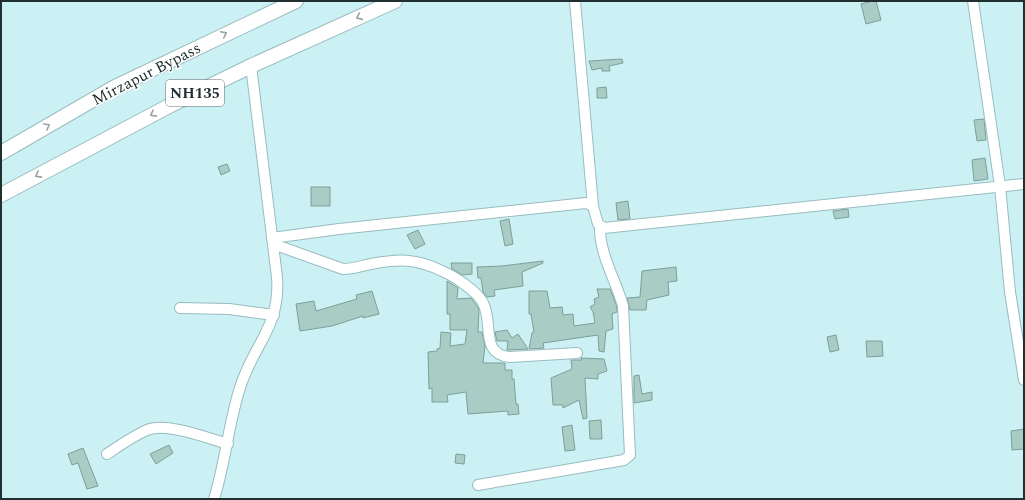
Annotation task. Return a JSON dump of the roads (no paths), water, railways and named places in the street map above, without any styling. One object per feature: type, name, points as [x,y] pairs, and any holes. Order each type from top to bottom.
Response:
[{"type":"highway","name":"Mirzapur Bypass","points":[[1,153],[115,87],[296,1]]},
{"type":"highway","name":"NH135","points":[[1,195],[169,106],[252,66],[395,1]]},
{"type":"street","points":[[478,485],[624,460],[630,455],[623,306],[618,288],[602,247],[600,226],[593,206],[575,1]]},
{"type":"street","points":[[973,1],[1000,186],[1010,292],[1024,380]]},
{"type":"street","points":[[214,499],[222,474],[239,390],[274,315],[278,292],[252,66]]},
{"type":"street","points":[[600,226],[604,228],[1024,184]]},
{"type":"street","points":[[272,241],[347,228],[586,203],[593,206]]},
{"type":"street","points":[[272,241],[344,269],[397,259],[431,266],[453,276],[482,300],[486,311],[491,347],[501,356],[510,357],[577,353]]},
{"type":"street","points":[[180,308],[229,309],[274,315]]},
{"type":"street","points":[[107,454],[147,430],[156,428],[169,428],[228,444]]}]
